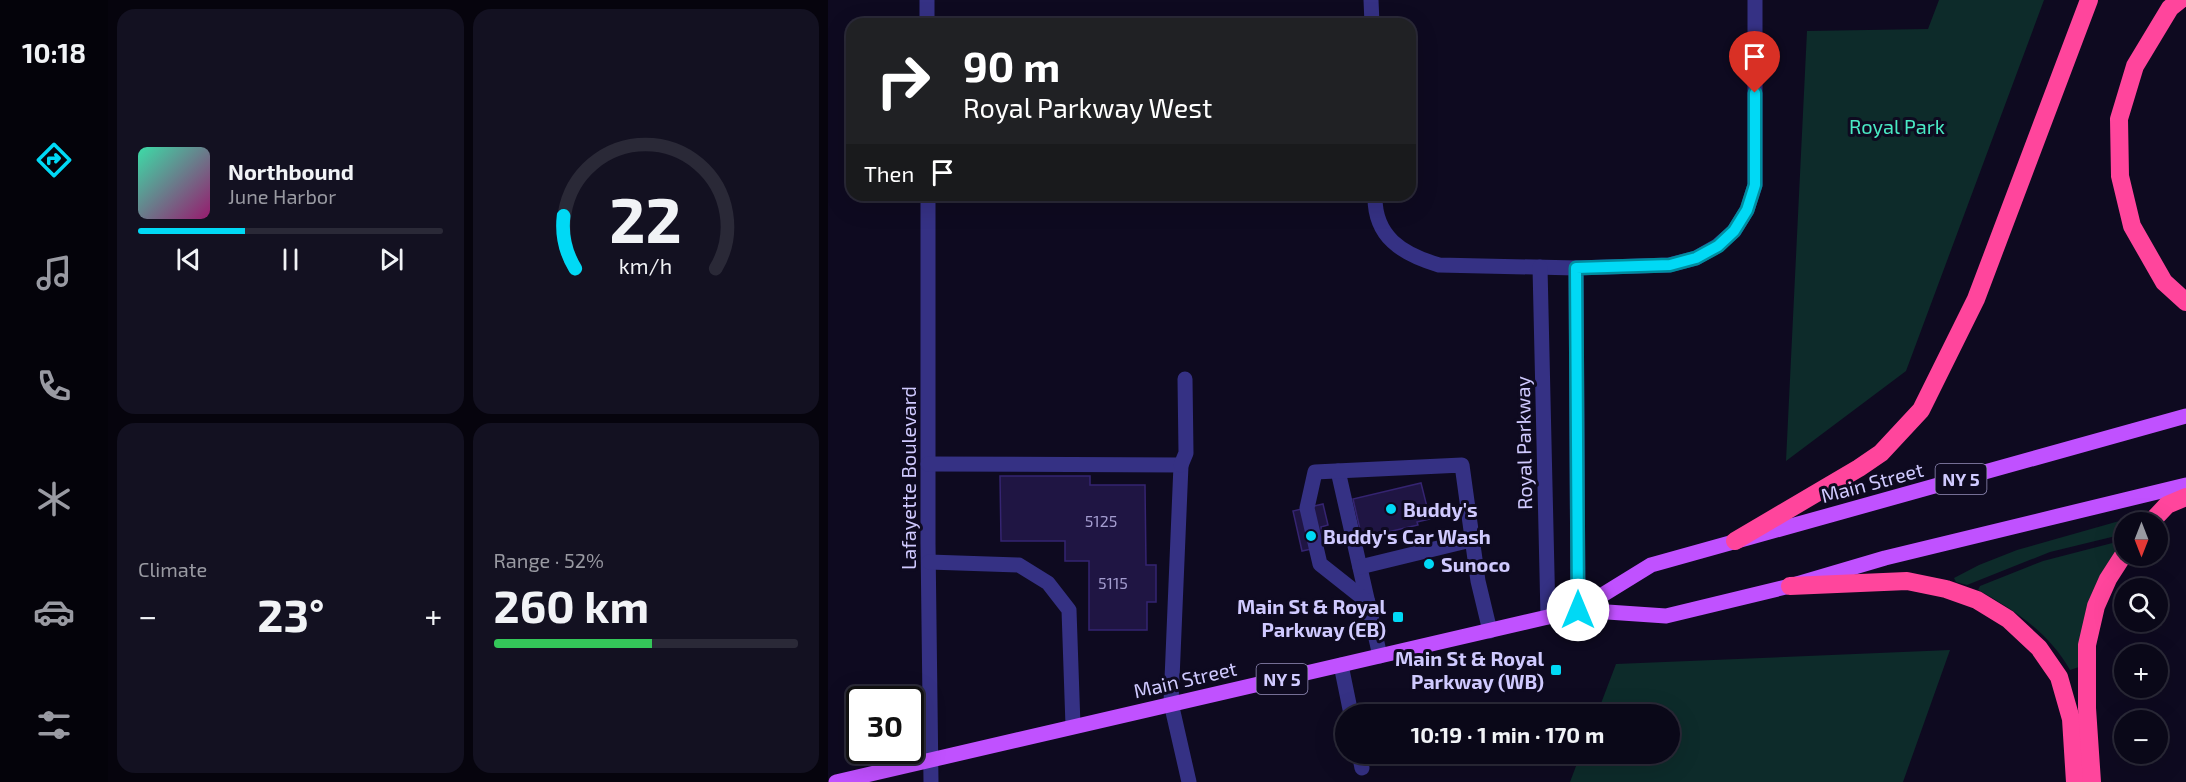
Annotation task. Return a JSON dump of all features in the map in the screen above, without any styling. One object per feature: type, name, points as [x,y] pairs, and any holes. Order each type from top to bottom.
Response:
[{"type":"highway","points":[[1735,541],[1881,453],[1921,410],[1976,299],[2089,0]]},
{"type":"highway","points":[[2180,0],[2170,8],[2135,66],[2119,118],[2120,176],[2132,226],[2164,282],[2186,302]]},
{"type":"highway","points":[[2160,512],[2167,505],[2186,497]]},
{"type":"highway","points":[[2092,782],[2087,708],[2087,645],[2096,606],[2116,566]]},
{"type":"highway","points":[[1790,586],[1906,581],[1946,589],[1977,600],[2007,619],[2039,648],[2059,677],[2071,719],[2075,782]]},
{"type":"main road","name":"Main Street","points":[[836,782],[1578,610],[1650,565],[2186,416]]},
{"type":"main road","name":"Main Street","points":[[1578,610],[1666,616],[1790,586],[1886,558],[2186,485]]},
{"type":"street","points":[[927,0],[927,18]]},
{"type":"street","points":[[1371,0],[1372,18]]},
{"type":"street","points":[[1376,201],[1377,217],[1385,234],[1400,248],[1418,259],[1439,265],[1576,268],[1670,265],[1696,258],[1718,246],[1734,231],[1747,210],[1755,185],[1755,0]]},
{"type":"street","name":"Lafayette Boulevard","points":[[928,201],[930,760],[932,782]]},
{"type":"street","name":"Royal Parkway","points":[[1540,267],[1548,618]]},
{"type":"street","points":[[1576,268],[1578,610]]},
{"type":"street","points":[[1185,379],[1186,453],[1181,465],[1171,703],[1189,782]]},
{"type":"street","points":[[928,464],[1181,465]]},
{"type":"street","points":[[1368,602],[1320,564],[1307,508],[1315,472],[1462,465],[1471,540],[1490,631]]},
{"type":"street","points":[[1338,471],[1380,656]]},
{"type":"street","points":[[1360,567],[1471,540]]},
{"type":"street","points":[[929,562],[1019,566],[1048,583],[1069,610],[1073,726]]},
{"type":"street","points":[[1341,665],[1349,704]]},
{"type":"green space","name":"Royal Park","points":[[1939,0],[2044,0],[1906,371],[1786,461],[1807,31],[1928,29]]},
{"type":"green space","points":[[2114,522],[2114,536],[2050,552],[1967,585],[1956,582],[1954,578],[2017,550]]},
{"type":"green space","points":[[2114,543],[2114,566],[2119,566],[2082,666],[2070,670],[2052,645],[2030,624],[2018,614],[1978,590],[1980,586],[2043,561]]},
{"type":"green space","points":[[1950,650],[1903,782],[1570,782],[1577,764],[1680,764],[1680,704],[1601,704],[1616,664]]},
{"type":"building","points":[[1000,476],[1090,476],[1090,485],[1145,485],[1146,565],[1156,565],[1156,602],[1147,602],[1147,630],[1089,630],[1089,561],[1065,561],[1065,541],[1001,541]]},
{"type":"building","name":"Buddy's","points":[[1421,483],[1430,519],[1417,522],[1418,525],[1362,538],[1353,499]]},
{"type":"building","name":"Buddy's Car Wash","points":[[1323,504],[1328,525],[1321,527],[1325,546],[1302,551],[1293,511]]},
{"type":"place","name":"Buddy's","points":[[1391,509]]},
{"type":"place","name":"Buddy's Car Wash","points":[[1311,536]]},
{"type":"place","name":"Sunoco","points":[[1429,564]]},
{"type":"place","name":"Main St & Royal Parkway (EB)","points":[[1398,617]]},
{"type":"place","name":"Main St & Royal Parkway (WB)","points":[[1556,670]]},
{"type":"route","points":[[1578,610],[1576,268],[1670,265],[1696,258],[1718,246],[1734,231],[1747,210],[1755,185],[1755,93]]}]
